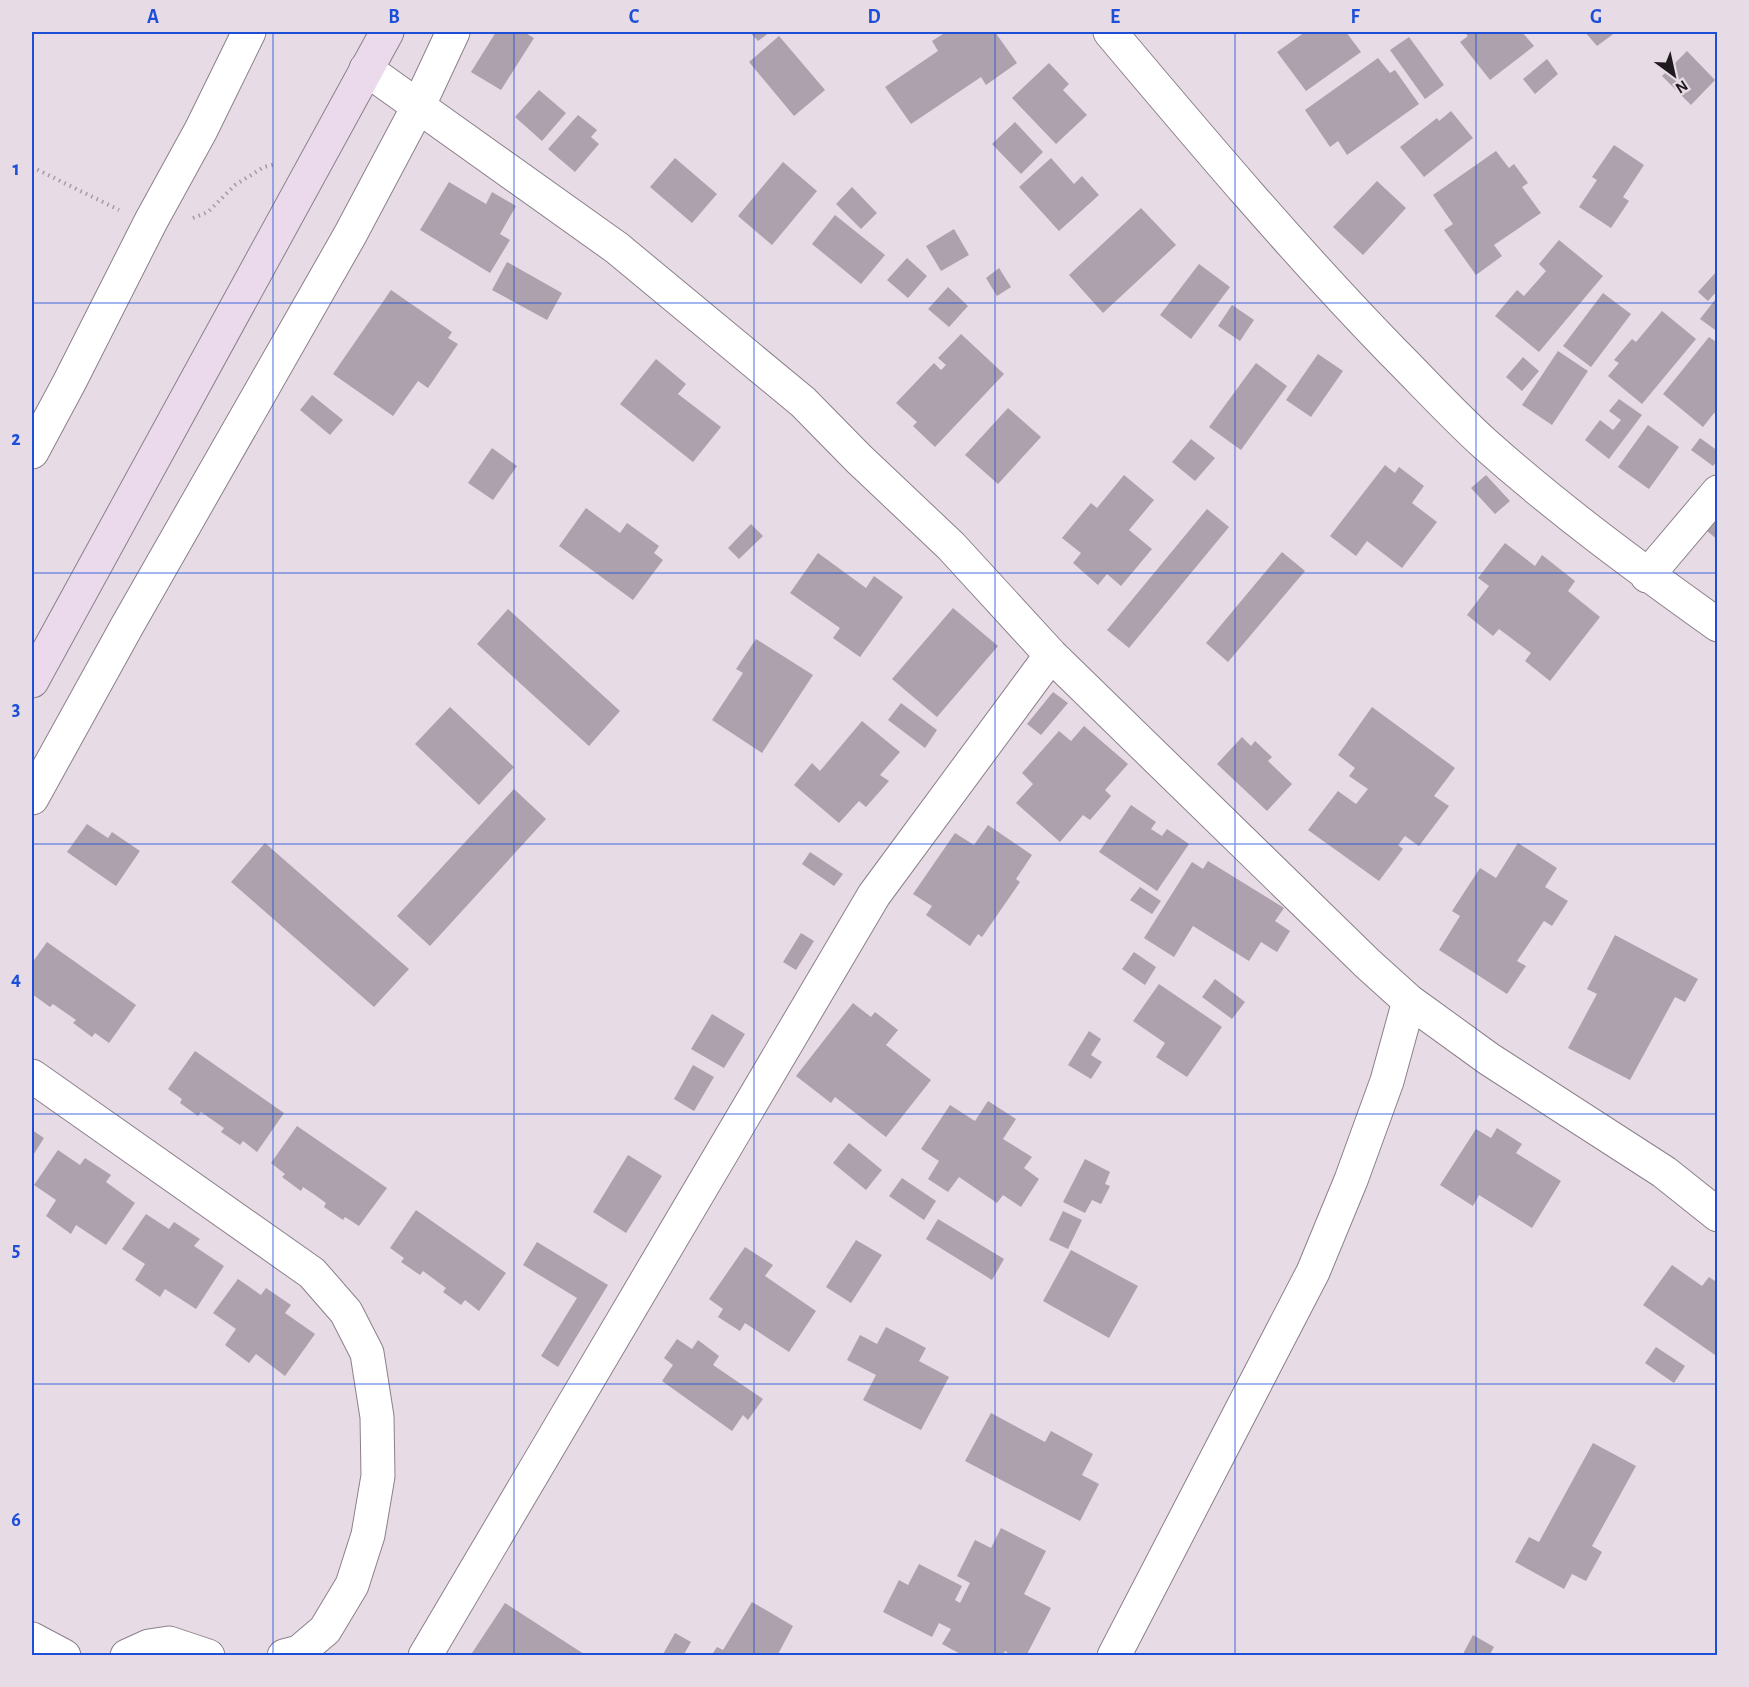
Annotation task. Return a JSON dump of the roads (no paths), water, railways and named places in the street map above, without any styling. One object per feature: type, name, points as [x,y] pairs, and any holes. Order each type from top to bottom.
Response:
[{"type":"main road","points":[[32,681],[387,32]]},
{"type":"street","points":[[32,452],[151,221],[201,130],[249,32]]},
{"type":"street","points":[[32,798],[344,245],[418,107],[453,32]]},
{"type":"street","points":[[1110,32],[1199,138],[1340,297],[1422,381],[1501,457],[1550,500],[1647,576],[1718,626]]},
{"type":"street","points":[[366,69],[617,248],[803,402],[859,459],[951,546],[1051,655],[1409,1001],[1489,1059],[1664,1172],[1718,1215]]},
{"type":"street","points":[[1647,576],[1718,492]]},
{"type":"street","points":[[425,1656],[874,895],[1051,655]]},
{"type":"street","points":[[1114,1656],[1313,1272],[1387,1081],[1409,1001]]},
{"type":"street","points":[[32,1076],[312,1273],[346,1312],[367,1353],[377,1417],[378,1476],[368,1535],[352,1585],[325,1630],[299,1652],[284,1656]]},
{"type":"street","points":[[32,1639],[64,1656]]},
{"type":"street","points":[[127,1656],[148,1646],[169,1643],[208,1656]]}]
